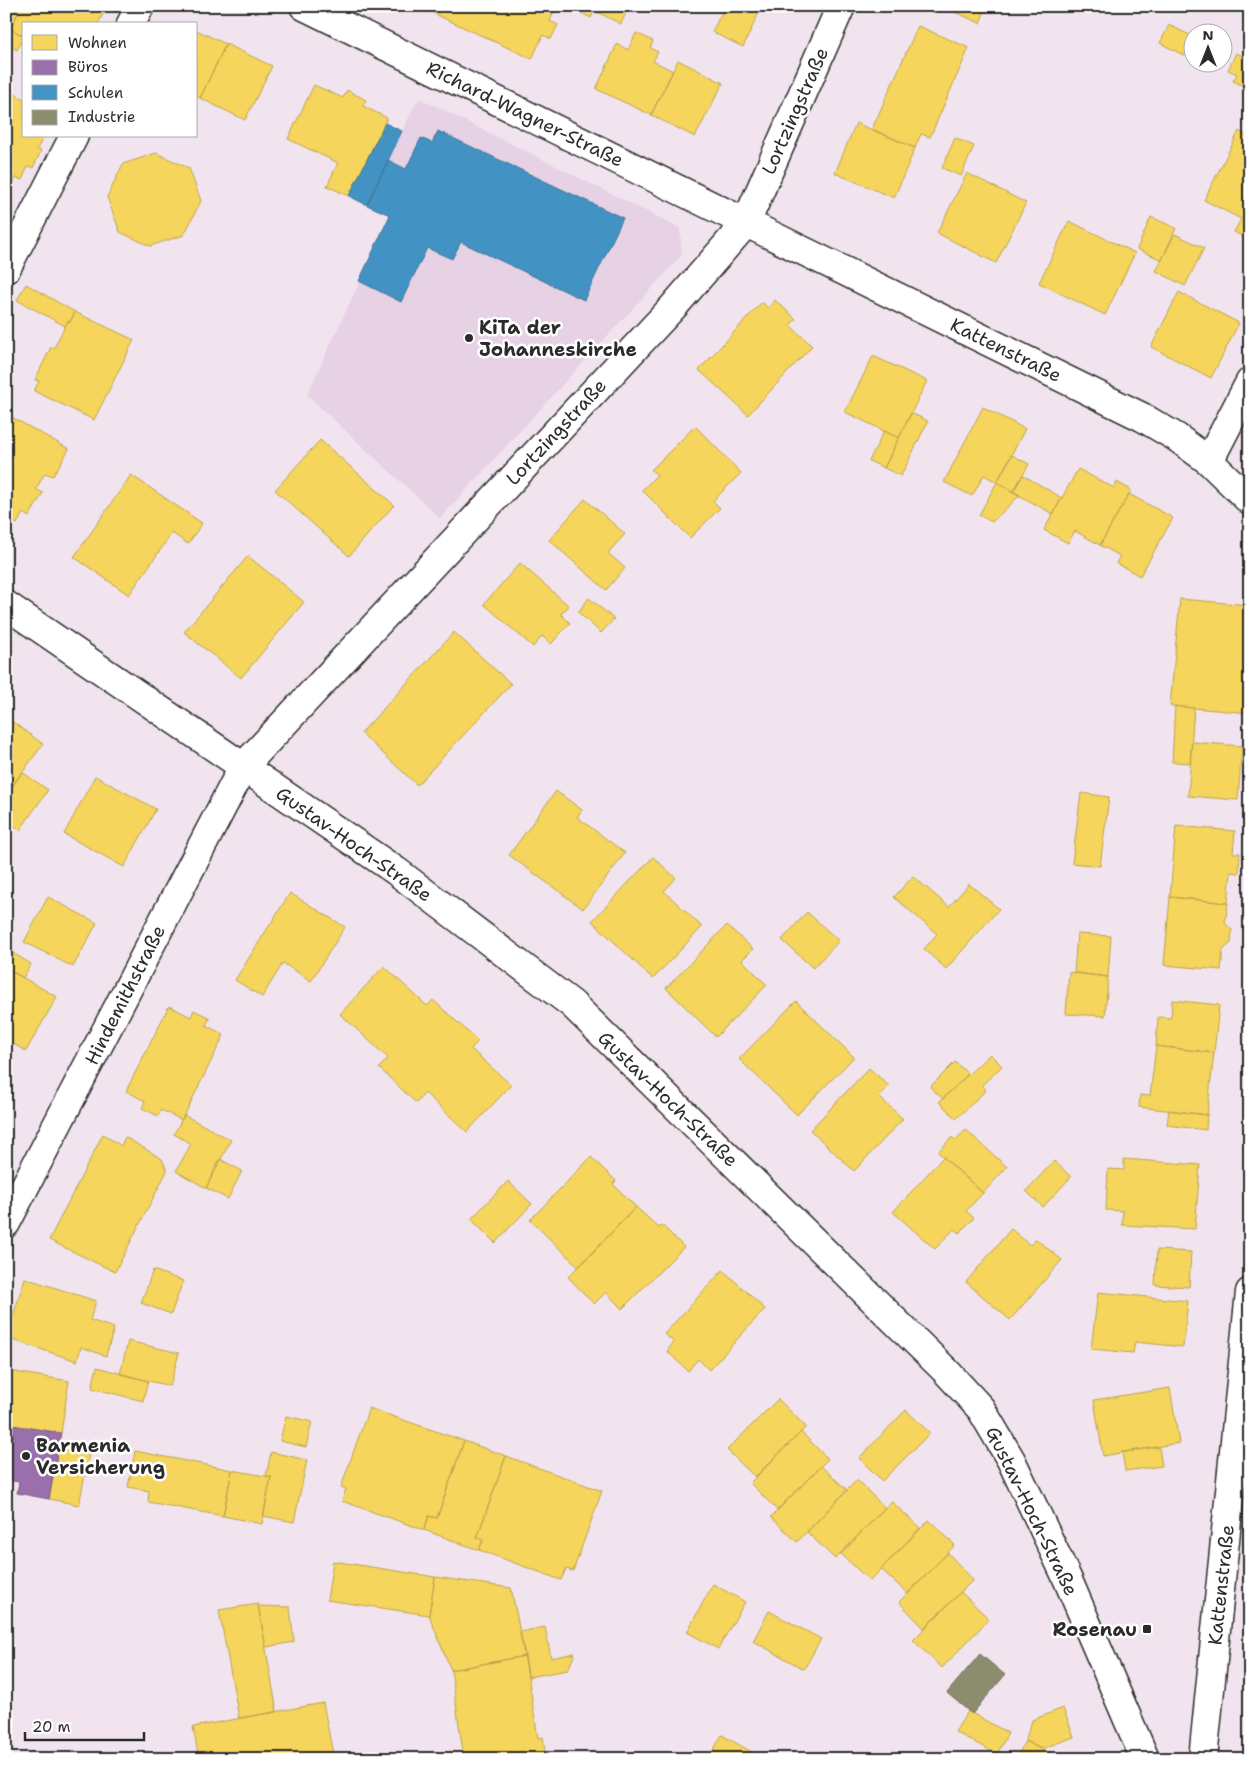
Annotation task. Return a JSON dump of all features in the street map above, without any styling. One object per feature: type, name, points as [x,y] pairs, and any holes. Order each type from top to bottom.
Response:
[{"type":"street","points":[[132,22],[140,6]]},
{"type":"street","name":"Richard-Wagner-Straße","points":[[304,6],[746,223]]},
{"type":"street","name":"Lortzingstraße","points":[[243,768],[674,306],[746,223],[841,6]]},
{"type":"street","points":[[6,269],[73,138]]},
{"type":"street","name":"Kattenstraße","points":[[746,223],[1142,417],[1176,437],[1209,461],[1250,501]]},
{"type":"street","points":[[1209,461],[1250,382]]},
{"type":"street","name":"Gustav-Hoch-Straße","points":[[6,605],[396,871],[572,1004],[946,1371],[981,1409],[1011,1460],[1067,1578],[1144,1759]]},
{"type":"street","name":"Hindemithstraße","points":[[6,1223],[243,768]]},
{"type":"street","name":"Kattenstraße","points":[[1203,1759],[1250,1292]]},
{"type":"shaded area","name":"KiTa der Johanneskirche","points":[[419,98],[680,228],[682,255],[440,518],[307,395],[390,216],[367,205]]},
{"type":"building: Wohnen","points":[[6,6],[19,11],[10,29],[22,35],[22,40],[17,50],[6,44]]},
{"type":"building: Wohnen","points":[[10,6],[102,6],[100,10],[104,12],[99,22],[22,22],[22,35],[10,29],[19,11]]},
{"type":"building: Wohnen","points":[[425,6],[556,6],[550,21],[558,25],[551,39],[543,35],[532,59],[424,9]]},
{"type":"building: Wohnen","points":[[567,6],[597,6],[591,18]]},
{"type":"building: Wohnen","points":[[597,6],[629,6],[621,24],[595,11]]},
{"type":"building: Wohnen","points":[[725,6],[762,6],[743,47],[712,32]]},
{"type":"building: Wohnen","points":[[941,6],[987,6],[980,23]]},
{"type":"building: Wohnen","points":[[1169,25],[1184,32],[1184,55],[1160,43]]},
{"type":"building: Wohnen","points":[[918,26],[969,48],[930,137],[921,134],[915,148],[872,129]]},
{"type":"building: Wohnen","points":[[198,31],[226,44],[200,98],[198,97]]},
{"type":"building: Wohnen","points":[[636,33],[653,41],[650,48],[658,52],[653,61],[673,71],[651,115],[596,89],[617,44],[628,50]]},
{"type":"building: Wohnen","points":[[226,44],[272,66],[245,120],[200,98]]},
{"type":"building: Wohnen","points":[[1236,53],[1250,59],[1250,89],[1233,81],[1237,74],[1232,72]]},
{"type":"building: Wohnen","points":[[678,60],[723,83],[695,137],[651,115]]},
{"type":"building: Wohnen","points":[[314,85],[343,98],[347,90],[366,100],[363,106],[387,118],[349,196],[327,186],[338,163],[288,139]]},
{"type":"building: Wohnen","points":[[9,91],[22,98],[22,138],[43,138],[37,149],[41,151],[33,168],[28,166],[22,180],[16,178],[6,198],[6,95]]},
{"type":"building: Wohnen","points":[[856,123],[915,148],[894,198],[835,173]]},
{"type":"building: Wohnen","points":[[1239,131],[1250,137],[1250,240],[1234,232],[1241,219],[1204,200]]},
{"type":"building: Wohnen","points":[[955,138],[974,146],[961,176],[942,168]]},
{"type":"building: Wohnen","points":[[156,153],[189,168],[201,201],[184,235],[150,246],[120,232],[107,197],[123,164]]},
{"type":"building: Wohnen","points":[[967,173],[1026,203],[996,263],[937,233]]},
{"type":"building: Wohnen","points":[[1151,217],[1176,228],[1162,260],[1137,249]]},
{"type":"building: Wohnen","points":[[1069,221],[1135,253],[1105,315],[1039,283]]},
{"type":"building: Wohnen","points":[[1175,234],[1204,248],[1185,286],[1156,271]]},
{"type":"building: Wohnen","points":[[26,284],[75,312],[70,322],[68,321],[65,326],[17,300]]},
{"type":"building: Wohnen","points":[[1179,292],[1239,323],[1211,378],[1151,347]]},
{"type":"building: Wohnen","points":[[775,300],[796,319],[790,325],[812,346],[748,415],[699,370],[762,302],[768,308]]},
{"type":"building: Wohnen","points":[[75,312],[134,340],[94,420],[34,391],[39,381],[35,380],[51,347],[54,348],[65,326],[68,321],[70,322]]},
{"type":"building: Wohnen","points":[[873,356],[927,381],[899,438],[845,412]]},
{"type":"building: Wohnen","points":[[983,407],[1025,429],[997,482],[984,475],[972,496],[944,482]]},
{"type":"building: Wohnen","points":[[911,413],[928,421],[901,476],[884,468]]},
{"type":"building: Wohnen","points":[[6,414],[69,449],[53,476],[45,473],[36,489],[43,493],[29,517],[23,513],[17,524],[6,518]]},
{"type":"building: Wohnen","points":[[695,426],[741,473],[713,501],[720,508],[690,538],[642,490],[657,475],[651,470]]},
{"type":"building: Wohnen","points":[[884,431],[899,438],[884,468],[869,461]]},
{"type":"building: Wohnen","points":[[320,440],[394,505],[349,556],[275,490]]},
{"type":"building: Wohnen","points":[[1012,455],[1029,464],[1013,492],[997,482]]},
{"type":"building: Wohnen","points":[[1078,469],[1114,488],[1117,482],[1131,490],[1100,545],[1075,531],[1068,543],[1044,530]]},
{"type":"building: Wohnen","points":[[131,475],[202,523],[188,544],[172,533],[129,595],[74,557]]},
{"type":"building: Wohnen","points":[[1023,475],[1062,498],[1053,514],[1013,492]]},
{"type":"building: Wohnen","points":[[997,482],[1020,495],[992,522],[979,515]]},
{"type":"building: Wohnen","points":[[1129,494],[1173,518],[1140,576],[1116,563],[1120,556],[1100,545]]},
{"type":"building: Wohnen","points":[[585,499],[625,534],[608,553],[625,568],[606,590],[549,540]]},
{"type":"building: Wohnen","points":[[248,556],[304,602],[241,678],[184,632]]},
{"type":"building: Wohnen","points":[[520,563],[569,606],[561,614],[570,623],[551,644],[542,636],[533,647],[484,604]]},
{"type":"building: Wohnen","points":[[589,598],[614,619],[601,633],[578,612]]},
{"type":"building: Wohnen","points":[[1180,599],[1250,605],[1250,713],[1170,706]]},
{"type":"building: Wohnen","points":[[454,632],[511,684],[417,785],[361,733]]},
{"type":"building: Wohnen","points":[[1175,706],[1194,708],[1190,763],[1172,762]]},
{"type":"building: Wohnen","points":[[6,717],[43,744],[6,795]]},
{"type":"building: Wohnen","points":[[1192,742],[1242,746],[1238,800],[1188,796]]},
{"type":"building: Wohnen","points":[[22,772],[48,790],[20,830],[6,820],[6,795]]},
{"type":"building: Wohnen","points":[[95,776],[156,809],[124,867],[64,834]]},
{"type":"building: Wohnen","points":[[556,791],[582,810],[577,817],[625,853],[583,909],[509,855]]},
{"type":"building: Wohnen","points":[[1081,793],[1109,797],[1100,866],[1072,863]]},
{"type":"building: Wohnen","points":[[1176,826],[1235,831],[1233,853],[1240,853],[1239,873],[1231,872],[1228,903],[1170,897]]},
{"type":"building: Wohnen","points":[[653,857],[676,878],[664,891],[702,927],[653,979],[592,921]]},
{"type":"building: Wohnen","points":[[913,876],[949,907],[969,884],[999,909],[946,969],[924,949],[937,934],[894,897]]},
{"type":"building: Wohnen","points":[[290,893],[345,927],[311,981],[283,963],[262,997],[235,980]]},
{"type":"building: Wohnen","points":[[48,897],[97,923],[73,967],[24,942]]},
{"type":"building: Wohnen","points":[[1170,897],[1228,903],[1225,923],[1232,930],[1231,943],[1223,950],[1221,970],[1164,965]]},
{"type":"building: Wohnen","points":[[807,912],[839,941],[813,968],[782,940]]},
{"type":"building: Wohnen","points":[[727,925],[753,949],[742,960],[767,985],[716,1037],[666,988]]},
{"type":"building: Wohnen","points":[[1077,934],[1111,936],[1108,977],[1074,973]]},
{"type":"building: Wohnen","points":[[6,949],[31,964],[23,978],[6,968]]},
{"type":"building: Wohnen","points":[[384,966],[427,1006],[433,1000],[478,1041],[471,1049],[511,1085],[467,1132],[425,1093],[416,1103],[379,1068],[388,1058],[340,1014]]},
{"type":"building: Wohnen","points":[[6,968],[57,997],[26,1051],[6,1040]]},
{"type":"building: Wohnen","points":[[1069,972],[1108,977],[1105,1016],[1066,1014]]},
{"type":"building: Wohnen","points":[[1172,1000],[1219,1005],[1214,1053],[1156,1046],[1158,1017],[1171,1018]]},
{"type":"building: Wohnen","points":[[796,1001],[854,1057],[797,1115],[739,1059]]},
{"type":"building: Wohnen","points":[[169,1006],[191,1017],[194,1010],[210,1018],[206,1025],[224,1035],[182,1120],[161,1110],[158,1116],[142,1108],[145,1101],[126,1091]]},
{"type":"building: Wohnen","points":[[1156,1046],[1214,1053],[1207,1115],[1139,1107],[1140,1095],[1150,1096]]},
{"type":"building: Wohnen","points":[[990,1054],[1002,1066],[982,1085],[986,1090],[956,1119],[939,1102]]},
{"type":"building: Wohnen","points":[[955,1062],[968,1074],[943,1099],[930,1087]]},
{"type":"building: Wohnen","points":[[869,1068],[889,1086],[879,1097],[903,1119],[854,1171],[810,1130]]},
{"type":"building: Wohnen","points":[[6,1089],[13,1093],[6,1103]]},
{"type":"building: Wohnen","points":[[1169,1110],[1207,1115],[1206,1130],[1167,1125]]},
{"type":"building: Wohnen","points":[[184,1115],[231,1140],[206,1188],[176,1171],[191,1144],[174,1134]]},
{"type":"building: Wohnen","points":[[966,1130],[1007,1167],[983,1193],[938,1152],[952,1137],[955,1140]]},
{"type":"building: Wohnen","points":[[103,1134],[121,1146],[125,1137],[162,1159],[167,1171],[115,1272],[49,1240]]},
{"type":"building: Wohnen","points":[[591,1157],[616,1181],[613,1184],[636,1207],[579,1267],[530,1220]]},
{"type":"building: Wohnen","points":[[943,1157],[983,1193],[966,1211],[974,1218],[959,1233],[954,1229],[935,1249],[893,1212]]},
{"type":"building: Wohnen","points":[[220,1159],[242,1171],[228,1199],[206,1188]]},
{"type":"building: Wohnen","points":[[1124,1159],[1200,1165],[1195,1229],[1122,1225],[1123,1211],[1106,1210],[1108,1169],[1124,1170]]},
{"type":"building: Wohnen","points":[[1054,1161],[1071,1177],[1043,1207],[1026,1191]]},
{"type":"building: Wohnen","points":[[508,1181],[532,1204],[495,1243],[471,1219]]},
{"type":"building: Wohnen","points":[[636,1207],[659,1228],[662,1225],[684,1247],[622,1309],[606,1292],[594,1304],[568,1277]]},
{"type":"building: Wohnen","points":[[1011,1229],[1030,1245],[1036,1239],[1062,1260],[1010,1320],[966,1282]]},
{"type":"building: Wohnen","points":[[1157,1250],[1191,1252],[1189,1287],[1155,1285]]},
{"type":"building: Wohnen","points":[[153,1270],[183,1281],[171,1314],[141,1303]]},
{"type":"building: Wohnen","points":[[723,1270],[765,1309],[709,1370],[698,1359],[688,1371],[667,1351],[674,1342],[664,1334]]},
{"type":"building: Wohnen","points":[[25,1278],[96,1301],[90,1320],[114,1328],[106,1356],[81,1347],[77,1361],[6,1338]]},
{"type":"building: Wohnen","points":[[1098,1292],[1188,1301],[1183,1347],[1135,1342],[1133,1353],[1091,1349]]},
{"type":"building: Wohnen","points":[[128,1341],[179,1353],[170,1386],[120,1374]]},
{"type":"building: Wohnen","points":[[97,1367],[148,1381],[143,1401],[92,1388]]},
{"type":"building: Wohnen","points":[[9,1371],[69,1381],[61,1433],[6,1424],[6,1387]]},
{"type":"building: Wohnen","points":[[1170,1388],[1179,1443],[1103,1456],[1094,1400]]},
{"type":"building: Wohnen","points":[[778,1399],[806,1427],[755,1477],[727,1450]]},
{"type":"building: Wohnen","points":[[369,1408],[464,1441],[437,1518],[429,1516],[424,1530],[342,1501],[346,1489],[341,1487]]},
{"type":"building: Wohnen","points":[[906,1410],[930,1433],[882,1481],[859,1458]]},
{"type":"building: Wohnen","points":[[286,1416],[312,1422],[306,1447],[280,1441]]},
{"type":"building: Wohnen","points":[[801,1432],[828,1459],[777,1510],[750,1483]]},
{"type":"building: Wohnen","points":[[464,1441],[506,1456],[477,1538],[483,1540],[479,1550],[424,1530],[429,1516],[437,1518]]},
{"type":"building: Wohnen","points":[[1159,1447],[1162,1466],[1125,1471],[1122,1452]]},
{"type":"building: Wohnen","points":[[58,1449],[89,1454],[79,1505],[49,1499]]},
{"type":"building: Wohnen","points":[[135,1451],[232,1470],[223,1516],[148,1502],[149,1491],[128,1487]]},
{"type":"building: Wohnen","points":[[271,1452],[307,1460],[294,1522],[263,1516],[271,1477],[266,1476]]},
{"type":"building: Wohnen","points":[[506,1456],[602,1491],[573,1571],[566,1569],[561,1580],[479,1550],[483,1540],[477,1538]]},
{"type":"building: Wohnen","points":[[821,1466],[847,1490],[797,1542],[771,1517]]},
{"type":"building: Wohnen","points":[[232,1470],[271,1477],[262,1524],[223,1516]]},
{"type":"building: Wohnen","points":[[857,1480],[885,1508],[835,1559],[807,1532]]},
{"type":"building: Wohnen","points":[[891,1501],[920,1528],[870,1581],[841,1554]]},
{"type":"building: Wohnen","points":[[929,1520],[955,1545],[908,1594],[881,1569]]},
{"type":"building: Wohnen","points":[[948,1553],[973,1580],[924,1628],[899,1602]]},
{"type":"building: Wohnen","points":[[333,1561],[435,1577],[429,1615],[327,1600]]},
{"type":"building: Wohnen","points":[[435,1577],[511,1588],[525,1656],[451,1670],[429,1615]]},
{"type":"building: Wohnen","points":[[713,1584],[745,1602],[718,1649],[687,1632]]},
{"type":"building: Wohnen","points":[[961,1592],[989,1619],[942,1668],[913,1640]]},
{"type":"building: Wohnen","points":[[258,1604],[277,1712],[239,1718],[219,1610]]},
{"type":"building: Wohnen","points":[[258,1606],[290,1607],[294,1642],[266,1647]]},
{"type":"building: Wohnen","points":[[769,1611],[821,1639],[804,1669],[753,1641]]},
{"type":"building: Wohnen","points":[[545,1627],[551,1658],[575,1653],[568,1670],[528,1677],[520,1632]]},
{"type":"building: Wohnen","points":[[525,1656],[538,1738],[543,1737],[546,1759],[464,1759],[451,1670]]},
{"type":"building: Wohnen","points":[[323,1703],[334,1759],[199,1759],[193,1727]]},
{"type":"building: Wohnen","points":[[1063,1708],[1074,1737],[1041,1749],[1025,1741],[1032,1720]]},
{"type":"building: Wohnen","points":[[968,1711],[1008,1733],[997,1754],[955,1732]]},
{"type":"building: Wohnen","points":[[722,1735],[764,1759],[708,1759]]},
{"type":"building: Wohnen","points":[[1025,1741],[1041,1749],[1058,1759],[1016,1759]]},
{"type":"building: Büros","points":[[6,1424],[61,1433],[49,1499],[17,1493],[19,1482],[6,1480]]},
{"type":"building: Schulen","points":[[385,123],[402,131],[367,205],[349,196]]},
{"type":"building: Schulen","points":[[438,131],[623,218],[584,300],[461,242],[452,259],[427,248],[401,302],[359,281],[390,215],[367,205],[388,160],[406,169],[421,138],[432,143]]},
{"type":"building: Industrie","points":[[980,1654],[1005,1675],[972,1714],[947,1693]]},
{"type":"place","name":"KiTa der Johanneskirche","points":[[469,338]]},
{"type":"place","name":"Barmenia Versicherung","points":[[26,1456]]},
{"type":"place","name":"Rosenau","points":[[1147,1629]]}]
